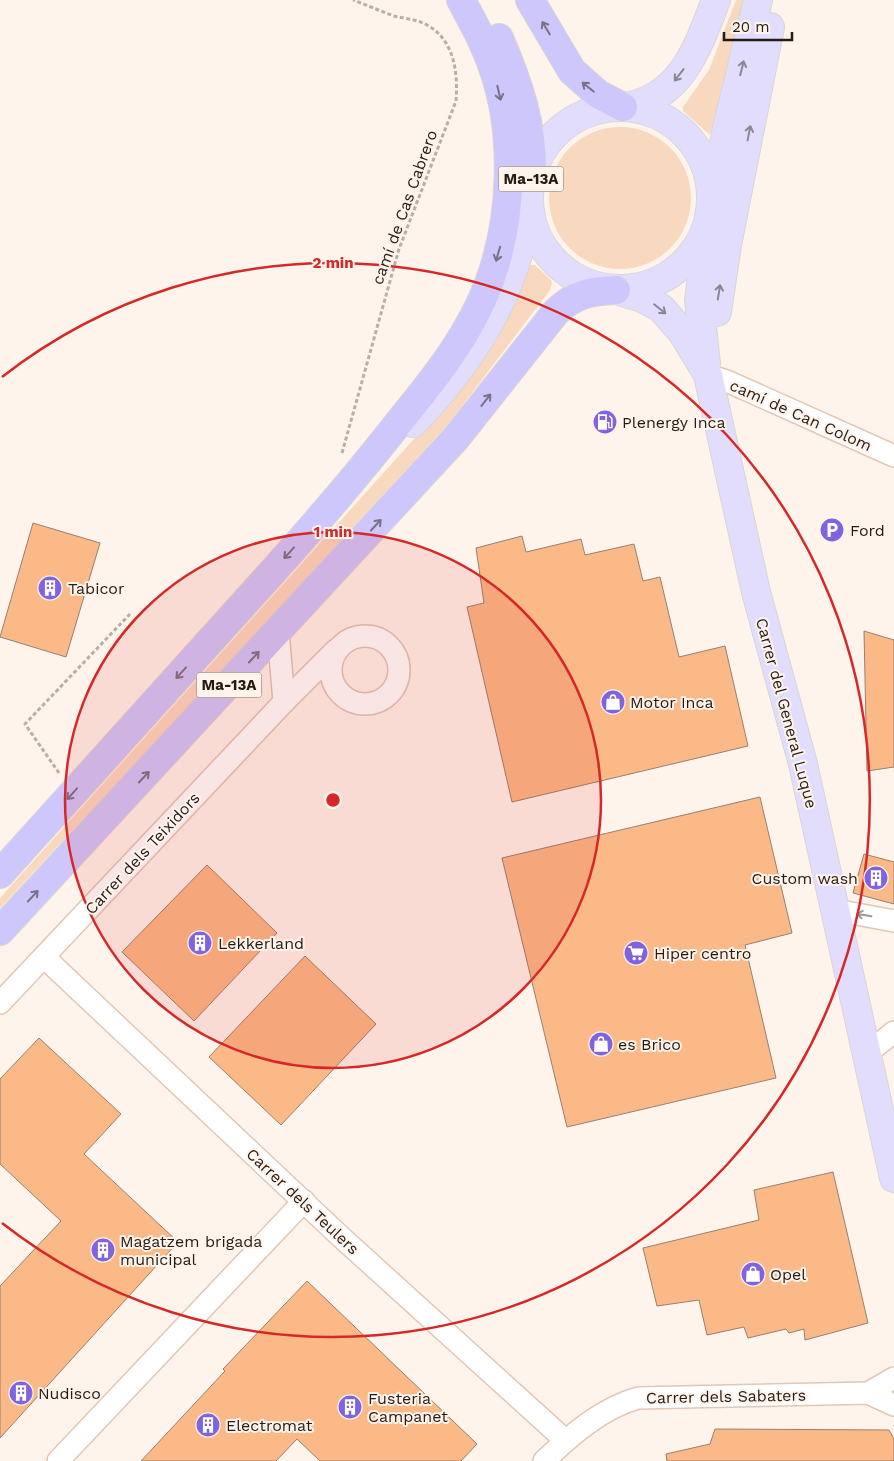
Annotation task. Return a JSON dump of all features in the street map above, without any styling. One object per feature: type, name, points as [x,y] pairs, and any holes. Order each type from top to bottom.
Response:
[{"type":"highway","points":[[345,490],[431,382],[466,333],[489,283],[501,243],[508,198],[504,111],[494,69],[480,36],[461,0]]},
{"type":"highway","points":[[478,0],[496,29],[517,80],[532,144],[532,174]]},
{"type":"highway","points":[[530,0],[572,71],[598,94],[623,107]]},
{"type":"highway","name":"Ma-13A","points":[[0,931],[456,438],[556,312],[566,302],[583,293],[616,290]]},
{"type":"highway","name":"Ma-13A","points":[[0,874],[345,490]]},
{"type":"main road","name":"Ma-13A","points":[[345,490],[417,418],[470,356],[506,286],[521,246],[532,174],[542,150],[560,130],[584,115],[609,108],[638,105],[658,97],[680,74],[691,58],[716,0]]},
{"type":"main road","name":"Ma-13A","points":[[529,200],[535,231],[550,258],[569,275],[580,281],[616,290],[652,284],[675,271],[692,254],[709,218],[727,128],[758,0]]},
{"type":"main road","points":[[708,375],[727,245],[775,0]]},
{"type":"main road","name":"Ma-13A","points":[[623,107],[659,115],[681,130],[690,140],[704,163],[708,176],[709,218]]},
{"type":"main road","points":[[708,375],[700,300],[709,218]]},
{"type":"main road","name":"Carrer del General Luque","points":[[616,290],[642,298],[661,308],[682,332],[708,375],[743,537],[803,764],[866,1054],[891,1146],[894,1178]]},
{"type":"street","name":"camí de Can Colom","points":[[708,375],[729,382],[894,456]]},
{"type":"street","points":[[278,631],[284,702],[295,695],[319,691],[346,699],[367,704],[378,702],[388,696],[395,687],[399,676],[399,664],[392,648],[378,638],[366,635],[354,637],[344,642],[336,650],[330,671],[332,682],[338,692],[346,699]]},
{"type":"street","name":"Carrer dels Teixidors","points":[[0,1003],[284,702],[336,650]]},
{"type":"street","points":[[835,910],[894,920]]},
{"type":"street","name":"Carrer dels Teulers","points":[[44,958],[304,1201],[565,1440]]},
{"type":"street","points":[[866,1054],[894,1032]]},
{"type":"street","points":[[58,1461],[304,1201]]},
{"type":"street","name":"Carrer dels Sabaters","points":[[868,1393],[894,1378]]},
{"type":"street","name":"Carrer dels Sabaters","points":[[544,1461],[565,1440],[618,1404],[638,1398],[868,1393],[894,1405]]},
{"type":"path","name":"camí de Cas Cabrero","points":[[341,456],[399,249],[456,101],[458,75],[446,44],[438,32],[427,25],[395,16],[353,0]]},
{"type":"path","points":[[72,793],[25,724],[130,614]]},
{"type":"shaded area","points":[[736,0],[748,0],[710,135],[683,111],[683,107],[709,70]]},
{"type":"shaded area","points":[[620,127],[647,133],[659,139],[670,148],[679,159],[685,171],[691,198],[685,225],[679,237],[670,248],[659,257],[647,263],[620,269],[593,263],[581,257],[570,248],[561,237],[555,225],[549,198],[555,171],[561,159],[570,148],[581,139],[593,133]]},
{"type":"shaded area","points":[[530,265],[535,265],[551,280],[550,290],[450,422],[0,908],[0,898],[433,418]]},
{"type":"building","name":"Tabicor","points":[[33,523],[100,543],[66,657],[0,637]]},
{"type":"building","name":"Motor Inca","points":[[522,536],[526,552],[581,539],[585,555],[634,544],[643,581],[660,577],[679,657],[725,646],[748,746],[512,802],[467,607],[484,603],[476,548]]},
{"type":"building","points":[[864,631],[894,640],[894,767],[867,771]]},
{"type":"building","name":"Hiper centro","points":[[760,797],[792,933],[745,945],[776,1078],[567,1127],[502,858]]},
{"type":"building","name":"Custom wash","points":[[864,854],[894,862],[894,904],[853,893]]},
{"type":"building","name":"Lekkerland","points":[[207,865],[277,933],[194,1021],[122,952]]},
{"type":"building","points":[[305,956],[376,1024],[281,1125],[209,1057]]},
{"type":"building","points":[[39,1038],[121,1114],[84,1154],[178,1242],[0,1438],[0,1286],[61,1221],[0,1164],[0,1079]]},
{"type":"building","name":"Opel","points":[[833,1172],[868,1323],[805,1340],[804,1329],[789,1333],[786,1329],[748,1338],[744,1327],[707,1335],[699,1300],[657,1306],[643,1248],[759,1220],[754,1190]]},
{"type":"building","name":"Fusteria Campanet","points":[[307,1281],[477,1444],[461,1461],[320,1461],[297,1439],[276,1461],[141,1461],[225,1371],[223,1369]]},
{"type":"building","points":[[715,1429],[889,1430],[894,1439],[894,1461],[667,1461],[666,1454],[710,1444]]},
{"type":"place","name":"Plenergy Inca","points":[[605,422]]},
{"type":"place","name":"Ford","points":[[832,530]]},
{"type":"place","name":"Tabicor","points":[[50,588]]},
{"type":"place","name":"Motor Inca","points":[[613,702]]},
{"type":"place","name":"Custom wash","points":[[876,878]]},
{"type":"place","name":"Lekkerland","points":[[200,943]]},
{"type":"place","name":"Hiper centro","points":[[636,953]]},
{"type":"place","name":"es Brico","points":[[601,1044]]},
{"type":"place","name":"Magatzem brigada municipal","points":[[103,1250]]},
{"type":"place","name":"Opel","points":[[753,1274]]},
{"type":"place","name":"Nudisco","points":[[21,1393]]},
{"type":"place","name":"Fusteria Campanet","points":[[350,1407]]},
{"type":"place","name":"Electromat","points":[[208,1425]]}]
